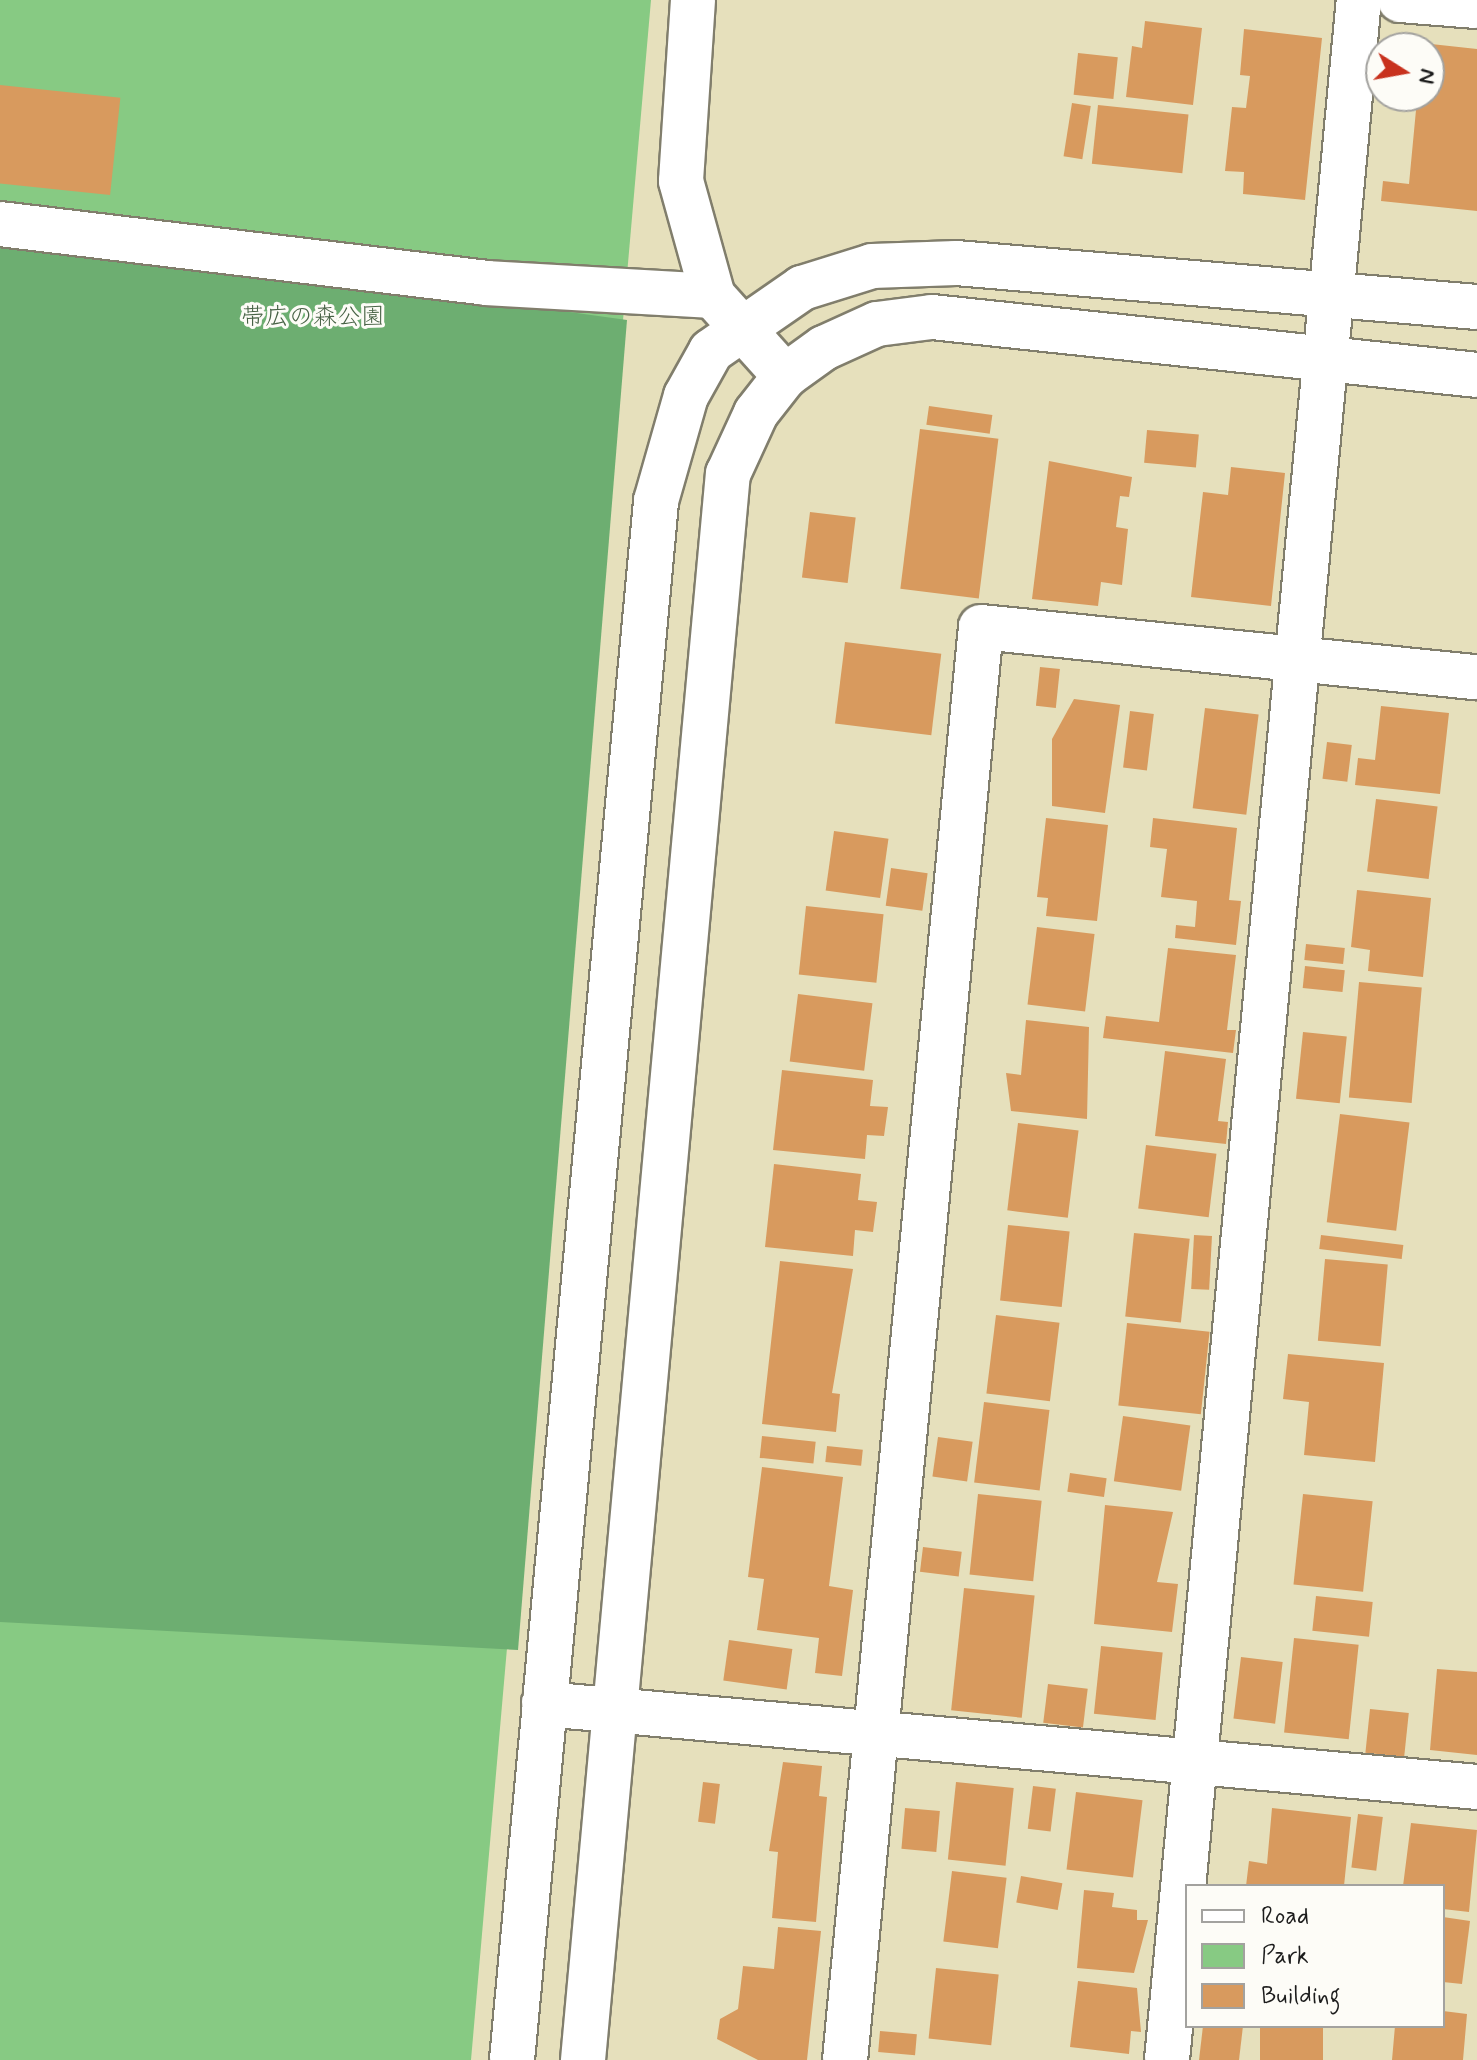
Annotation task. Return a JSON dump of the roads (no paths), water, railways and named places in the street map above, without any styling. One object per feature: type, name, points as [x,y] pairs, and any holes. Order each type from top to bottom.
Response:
[{"type":"street","points":[[693,0],[681,181],[713,296],[785,376]]},
{"type":"street","points":[[1167,2060],[1336,294],[1359,0]]},
{"type":"street","points":[[1400,0],[1477,6]]},
{"type":"street","points":[[0,224],[486,283],[713,296]]},
{"type":"street","points":[[521,2059],[544,1704],[656,501],[686,396],[711,351],[743,327],[802,288],[872,266],[956,263],[1477,307]]},
{"type":"street","points":[[583,2060],[728,474],[756,413],[785,376],[877,324],[932,317],[1477,375]]},
{"type":"street","points":[[845,2060],[981,627],[1477,677]]},
{"type":"street","points":[[544,1704],[1477,1787]]},
{"type":"park label","name":"帯広の森公園","points":[[313,318]]}]
